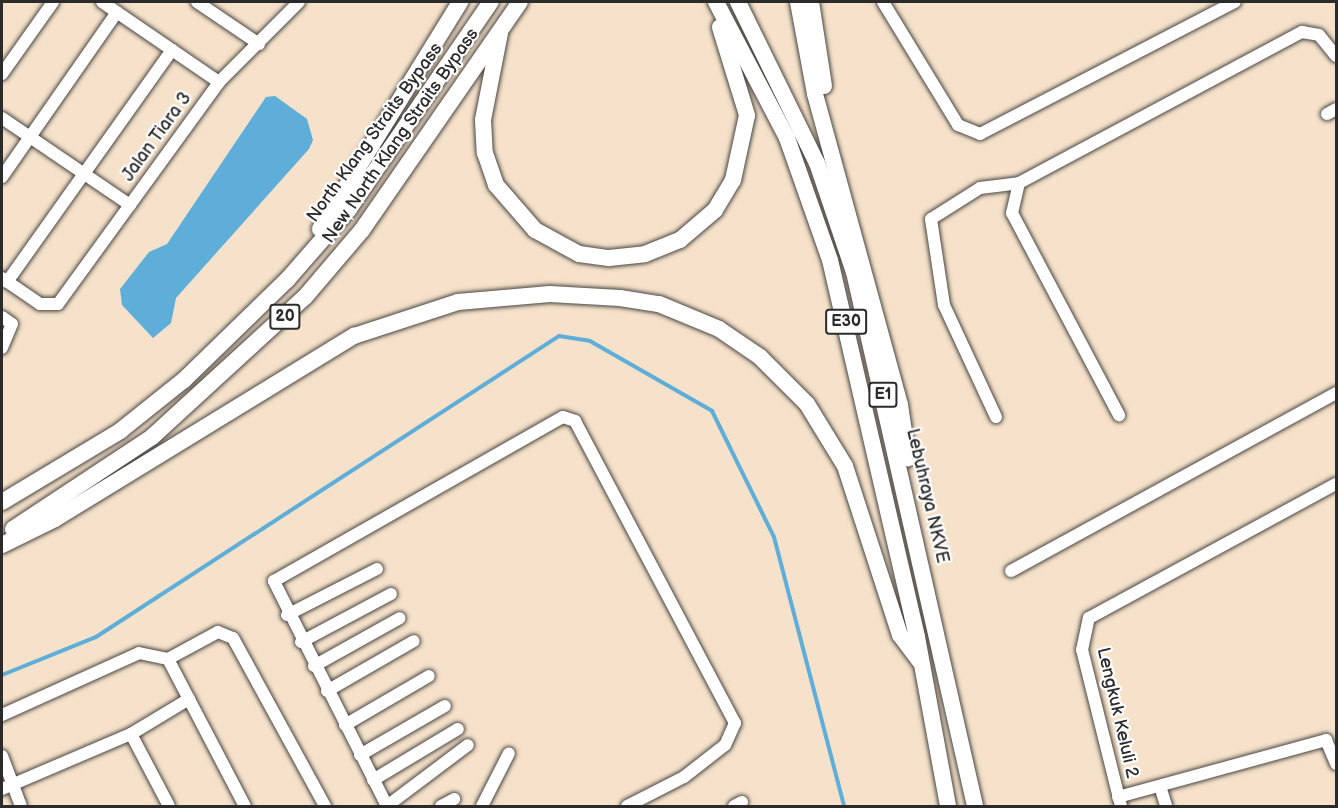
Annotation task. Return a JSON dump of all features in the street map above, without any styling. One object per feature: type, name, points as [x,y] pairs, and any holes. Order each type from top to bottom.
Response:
[{"type":"highway","points":[[288,280],[460,2]]},
{"type":"highway","name":"North Klang Straits Bypass","points":[[2,502],[120,431],[202,364],[288,280],[348,209],[491,2]]},
{"type":"highway","name":"New North Klang Straits Bypass","points":[[2,536],[152,437],[305,297],[362,231],[520,2]]},
{"type":"highway","points":[[501,30],[483,120],[485,153],[496,185],[521,217],[553,242],[587,255],[627,258],[663,248],[693,231],[719,205],[741,159],[747,115],[709,2]]},
{"type":"highway","name":"E30","points":[[716,2],[787,138],[830,260],[920,662],[948,807]]},
{"type":"highway","name":"Lebuhraya NKVE","points":[[738,2],[785,90],[841,229],[923,562],[975,807]]},
{"type":"highway","points":[[798,2],[815,94],[847,201],[900,405],[923,562]]},
{"type":"highway","points":[[811,2],[847,201]]},
{"type":"highway","points":[[2,545],[55,519],[354,336],[458,302],[510,296],[588,296],[659,304],[719,329],[760,357],[807,404],[845,466],[900,635],[920,662]]},
{"type":"street","points":[[2,74],[53,2]]},
{"type":"street","points":[[102,2],[219,82]]},
{"type":"street","points":[[196,2],[259,44]]},
{"type":"street","name":"Jalan Tiara 3","points":[[4,280],[40,304],[58,304],[219,82],[299,2]]},
{"type":"street","points":[[883,2],[958,125],[980,134],[1234,2]]},
{"type":"street","points":[[2,177],[117,12]]},
{"type":"street","points":[[996,417],[944,305],[931,219],[980,188],[1019,183],[1302,32],[1319,35],[1336,56]]},
{"type":"street","points":[[4,280],[85,175],[172,50]]},
{"type":"street","points":[[2,118],[130,205]]},
{"type":"street","points":[[1019,183],[1012,213],[1119,415]]},
{"type":"street","points":[[2,317],[12,324],[2,348]]},
{"type":"street","points":[[1011,571],[1336,393]]},
{"type":"street","points":[[468,745],[387,806],[287,615],[274,581],[570,417],[735,723],[725,745],[684,777],[627,807]]},
{"type":"street","name":"Lengkuk Keluli 2","points":[[1120,802],[1082,650],[1084,628],[1096,612],[1336,484]]},
{"type":"street","points":[[287,615],[377,569]]},
{"type":"street","points":[[301,642],[391,594]]},
{"type":"street","points":[[314,666],[400,618]]},
{"type":"street","points":[[2,715],[139,653],[168,659],[218,632],[233,638],[325,807]]},
{"type":"street","points":[[327,691],[414,641]]},
{"type":"street","points":[[168,659],[245,807]]},
{"type":"street","points":[[345,725],[429,676]]},
{"type":"street","points":[[7,787],[131,734],[189,699]]},
{"type":"street","points":[[360,755],[445,706]]},
{"type":"street","points":[[373,780],[458,729]]},
{"type":"street","points":[[131,734],[169,807]]},
{"type":"street","points":[[1120,802],[1160,786],[1326,740],[1336,764]]},
{"type":"street","points":[[482,807],[509,753]]},
{"type":"street","points":[[2,756],[7,787],[21,807]]},
{"type":"street","points":[[1160,786],[1166,807]]},
{"type":"street","points":[[441,807],[454,799]]},
{"type":"water","points":[[275,96],[307,119],[313,140],[309,149],[176,298],[171,323],[153,338],[122,305],[120,289],[149,252],[167,244],[266,97]]},
{"type":"waterway","points":[[2,675],[96,637],[559,336],[590,341],[712,411],[774,537],[844,806]]}]
